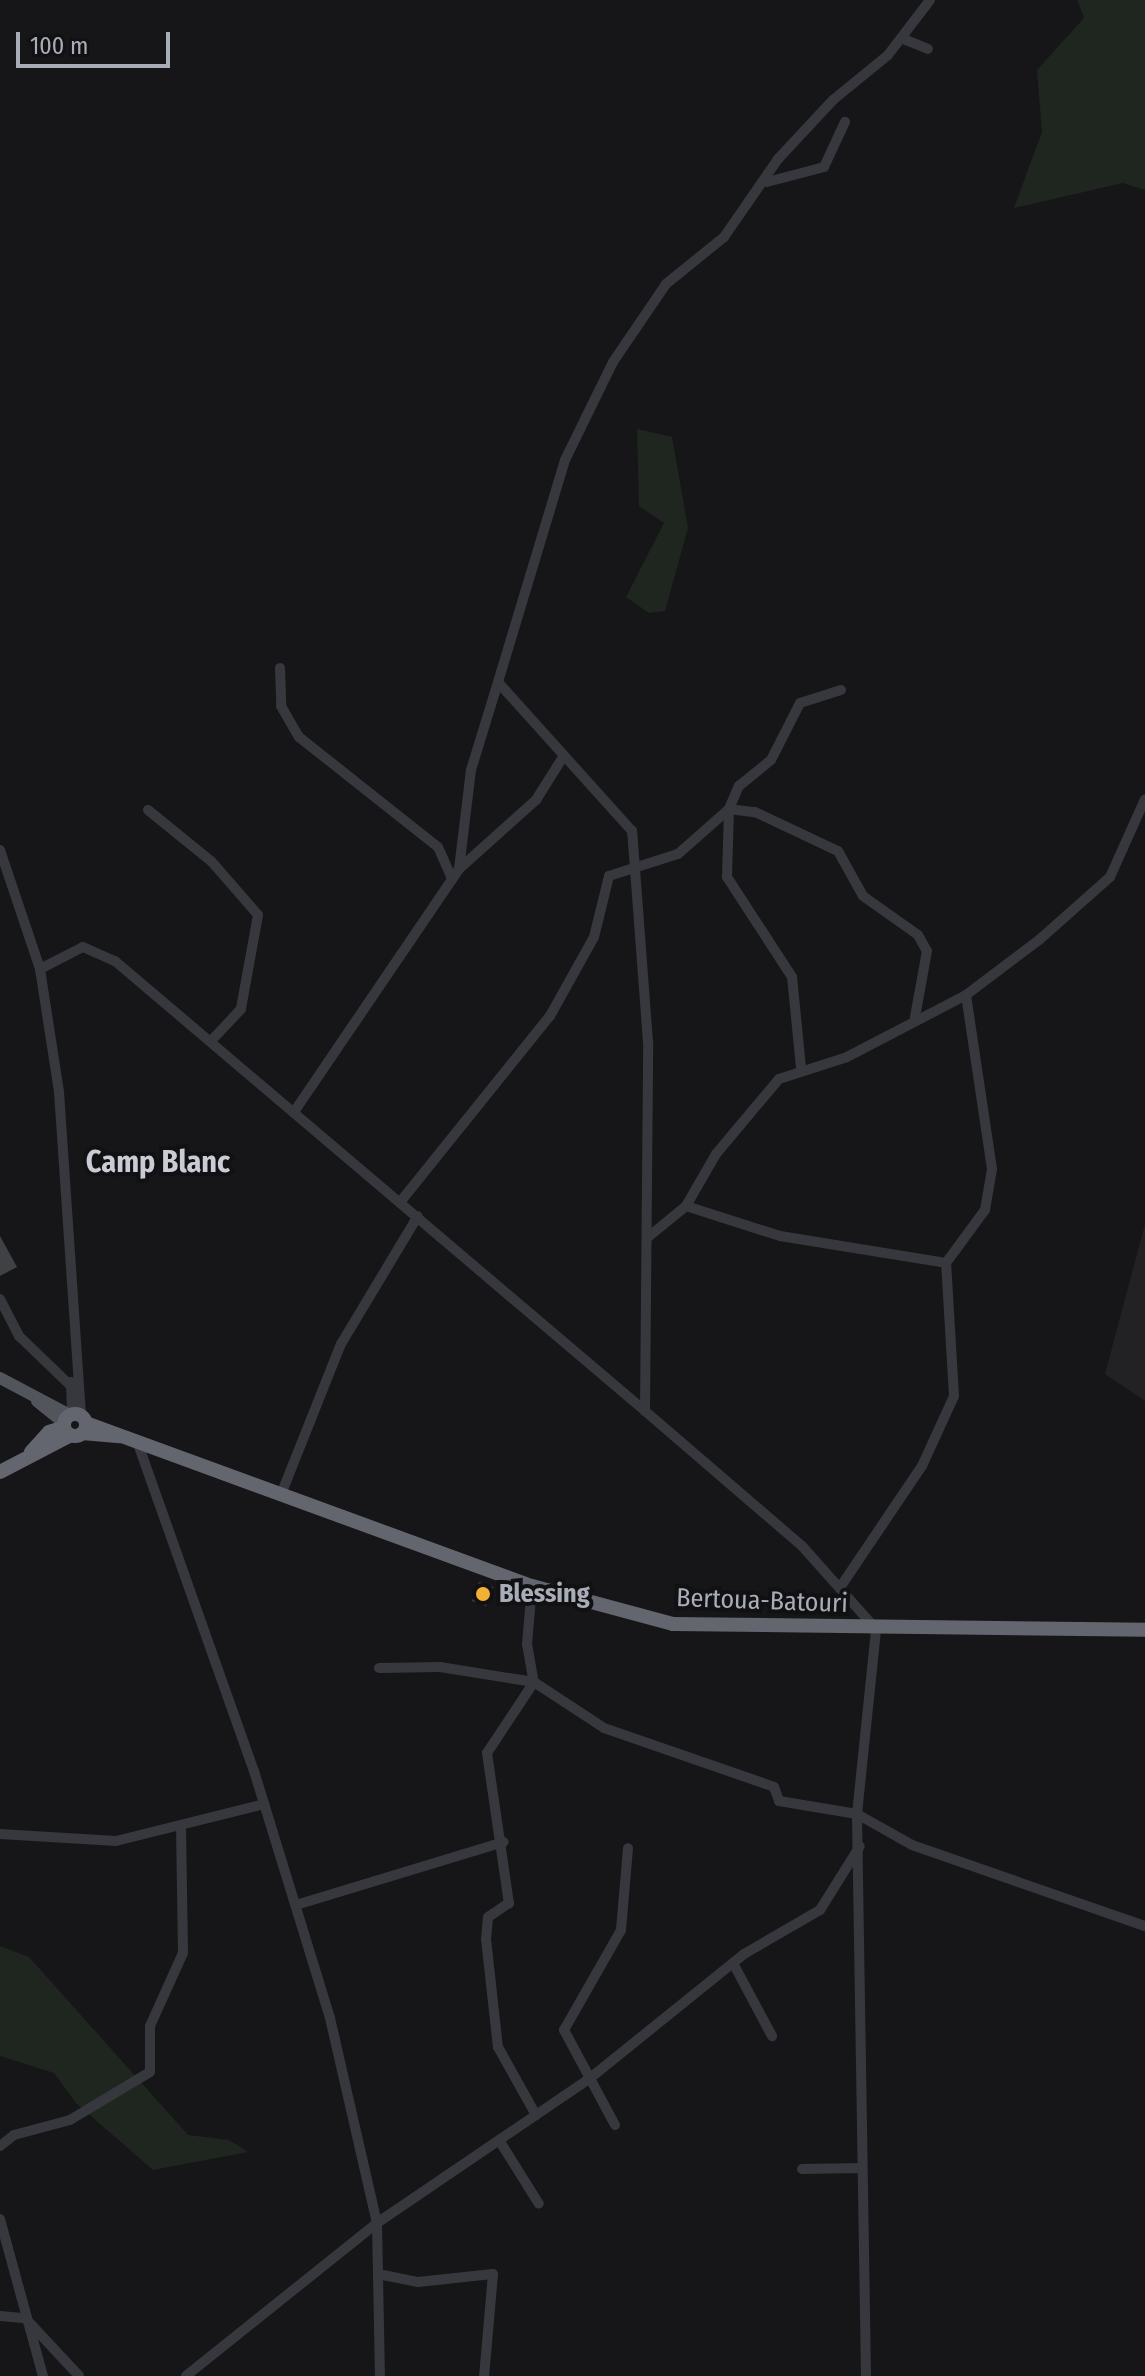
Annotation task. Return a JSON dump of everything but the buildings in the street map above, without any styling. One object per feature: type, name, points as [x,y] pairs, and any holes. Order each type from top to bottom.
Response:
[{"type":"highway","name":"Bertoua-Batouri","points":[[74,1423],[137,1441],[282,1492],[532,1586],[692,1626],[1145,1630]]},
{"type":"highway","points":[[0,1472],[31,1452],[49,1432],[74,1423]]},
{"type":"main road","points":[[0,1378],[74,1423]]},
{"type":"street","points":[[459,869],[471,770],[565,460],[613,362],[666,284],[724,237],[833,100],[901,38],[930,0]]},
{"type":"street","points":[[901,38],[928,49]]},
{"type":"street","points":[[767,182],[824,167],[845,122]]},
{"type":"street","points":[[280,668],[281,706],[299,737],[438,847],[452,879]]},
{"type":"street","points":[[498,682],[563,757],[623,815],[636,871],[648,1042],[645,1411]]},
{"type":"street","points":[[801,1068],[792,977],[727,877],[729,809],[739,786],[771,760],[800,703],[841,690]]},
{"type":"street","points":[[296,1109],[459,869],[536,800],[563,757]]},
{"type":"street","points":[[647,1238],[686,1206],[748,1112],[801,1068],[847,1057],[915,1017],[966,995],[1110,877],[1145,799]]},
{"type":"street","points":[[401,1201],[550,1016],[594,937],[609,876],[636,871],[678,854],[729,809],[755,812],[838,851],[863,896],[918,935],[927,951],[915,1017]]},
{"type":"street","points":[[148,810],[212,862],[258,915],[241,1009],[212,1040]]},
{"type":"street","points":[[0,850],[40,969],[59,1092],[76,1373],[85,1396],[74,1423]]},
{"type":"street","points":[[40,969],[93,948],[212,1040],[645,1411],[738,1486],[841,1586],[876,1629],[857,1814],[860,1846],[866,2376]]},
{"type":"street","points":[[841,1586],[922,1466],[954,1396],[946,1263],[985,1210],[991,1189],[966,995]]},
{"type":"street","points":[[686,1206],[780,1236],[946,1263]]},
{"type":"street","points":[[282,1492],[341,1344],[418,1216]]},
{"type":"street","points":[[0,1299],[19,1336],[70,1385]]},
{"type":"street","points":[[74,1423],[70,1385],[76,1373]]},
{"type":"street","points":[[137,1441],[264,1804],[296,1905],[377,2223],[380,2376]]},
{"type":"street","points":[[532,1586],[527,1644],[534,1682],[487,1753],[504,1842],[509,1905],[488,1917],[489,1972],[504,2069],[536,2115]]},
{"type":"street","points":[[379,1668],[440,1667],[534,1682],[604,1728],[774,1787],[779,1801],[857,1814],[912,1845],[1145,1926]]},
{"type":"street","points":[[0,1834],[116,1841],[181,1829],[264,1804]]},
{"type":"street","points":[[0,2146],[14,2135],[70,2120],[150,2072],[150,2026],[183,1953],[181,1829]]},
{"type":"street","points":[[296,1905],[504,1842]]},
{"type":"street","points":[[186,2376],[377,2223],[589,2079],[733,1963],[820,1910],[860,1846]]},
{"type":"street","points":[[615,2125],[566,2038],[565,2021],[621,1930],[628,1848]]},
{"type":"street","points":[[733,1963],[772,2036]]},
{"type":"street","points":[[499,2140],[539,2204]]},
{"type":"street","points":[[802,2169],[862,2168]]},
{"type":"street","points":[[0,2219],[43,2376]]},
{"type":"street","points":[[378,2274],[418,2282],[493,2274],[484,2376]]},
{"type":"street","points":[[0,2316],[25,2318],[79,2376]]},
{"type":"shaded area","points":[[1077,0],[1145,0],[1145,190],[1123,183],[1014,208],[1042,132],[1037,70],[1084,18]]},
{"type":"shaded area","points":[[637,429],[672,437],[688,528],[665,611],[649,613],[626,597],[664,523],[639,506]]},
{"type":"shaded area","points":[[1145,1224],[1145,1401],[1105,1374]]},
{"type":"shaded area","points":[[0,1946],[29,1957],[188,2135],[229,2140],[248,2152],[153,2170],[76,2103],[54,2073],[0,2056]]},
{"type":"place","name":"Blessing","points":[[483,1594]]},
{"type":"district","name":"Camp Blanc","points":[[158,1162]]}]
